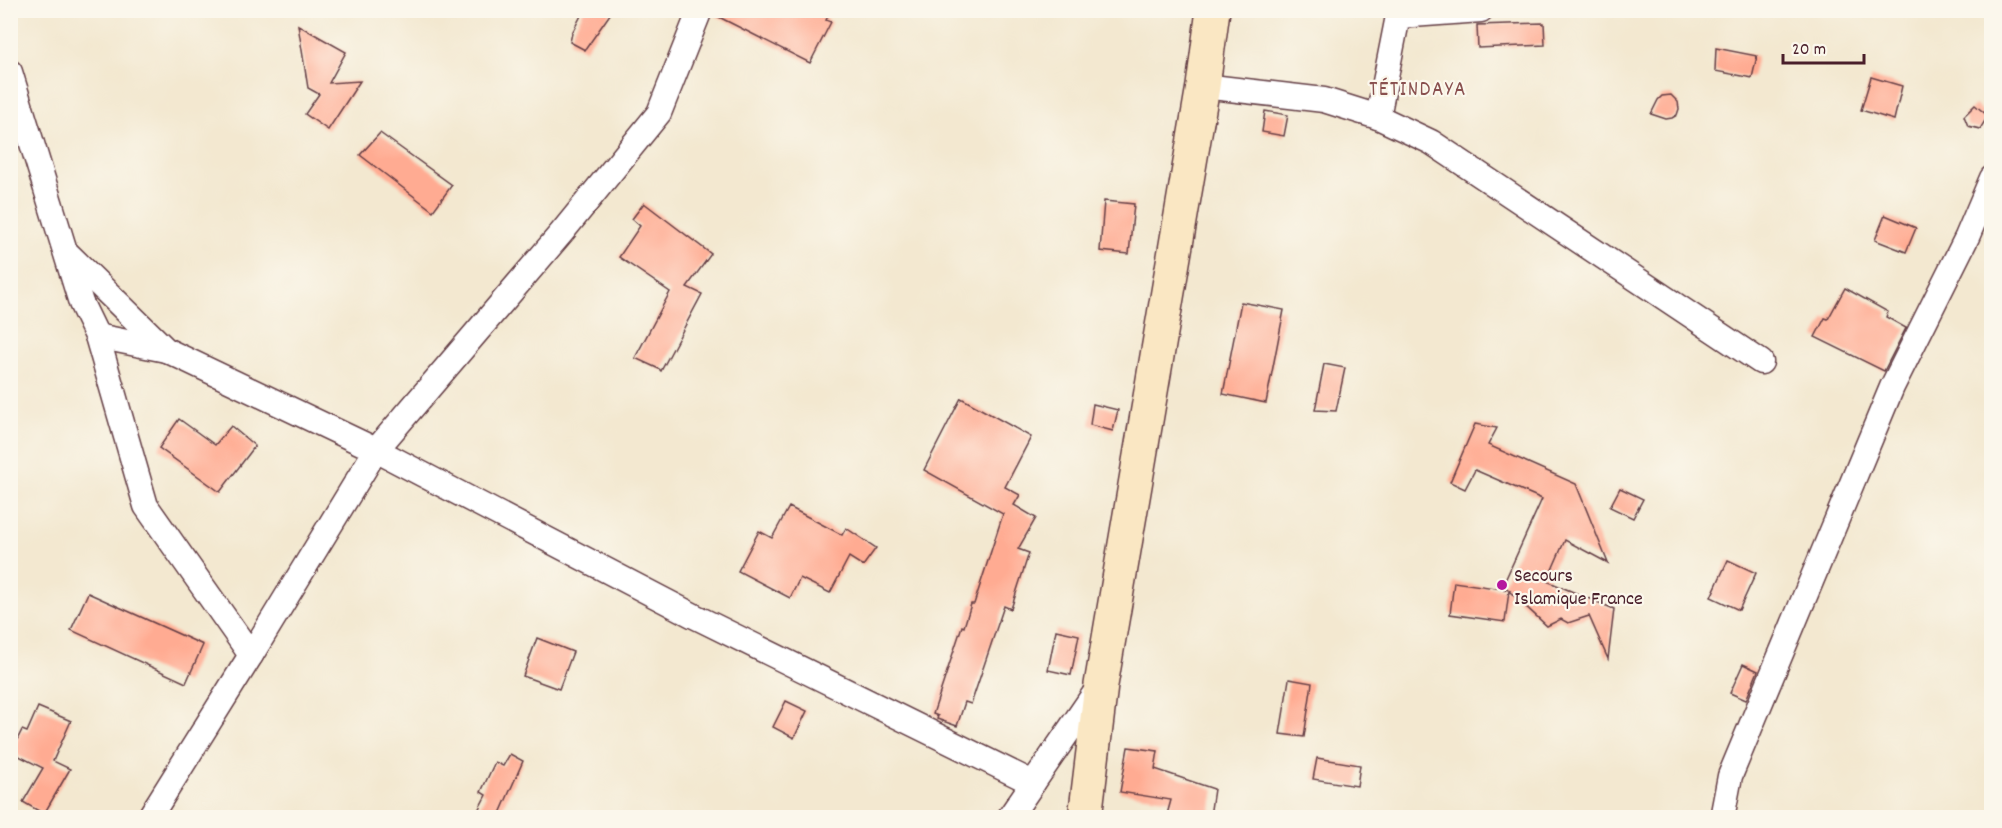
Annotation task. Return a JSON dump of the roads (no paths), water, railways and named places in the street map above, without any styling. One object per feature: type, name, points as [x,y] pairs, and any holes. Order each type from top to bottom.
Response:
[{"type":"main road","points":[[1085,818],[1101,685],[1203,86],[1213,10]]},
{"type":"street","points":[[148,818],[376,450],[563,231],[659,113],[700,10]]},
{"type":"street","points":[[1378,117],[1398,16],[1481,10]]},
{"type":"street","points":[[10,72],[81,303],[97,336],[146,506],[251,655]]},
{"type":"street","points":[[1203,86],[1324,100],[1378,117],[1431,142],[1761,362]]},
{"type":"street","points":[[1722,818],[1730,776],[1892,387],[1967,237],[1992,178]]},
{"type":"street","points":[[64,250],[166,350]]},
{"type":"street","points":[[97,336],[166,350],[376,450],[694,616],[1033,783]]},
{"type":"street","points":[[1009,818],[1101,685]]},
{"type":"place","name":"Secours Islamique France","points":[[1502,585]]},
{"type":"district","name":"TÉTINDAYA","points":[[1418,88]]}]
